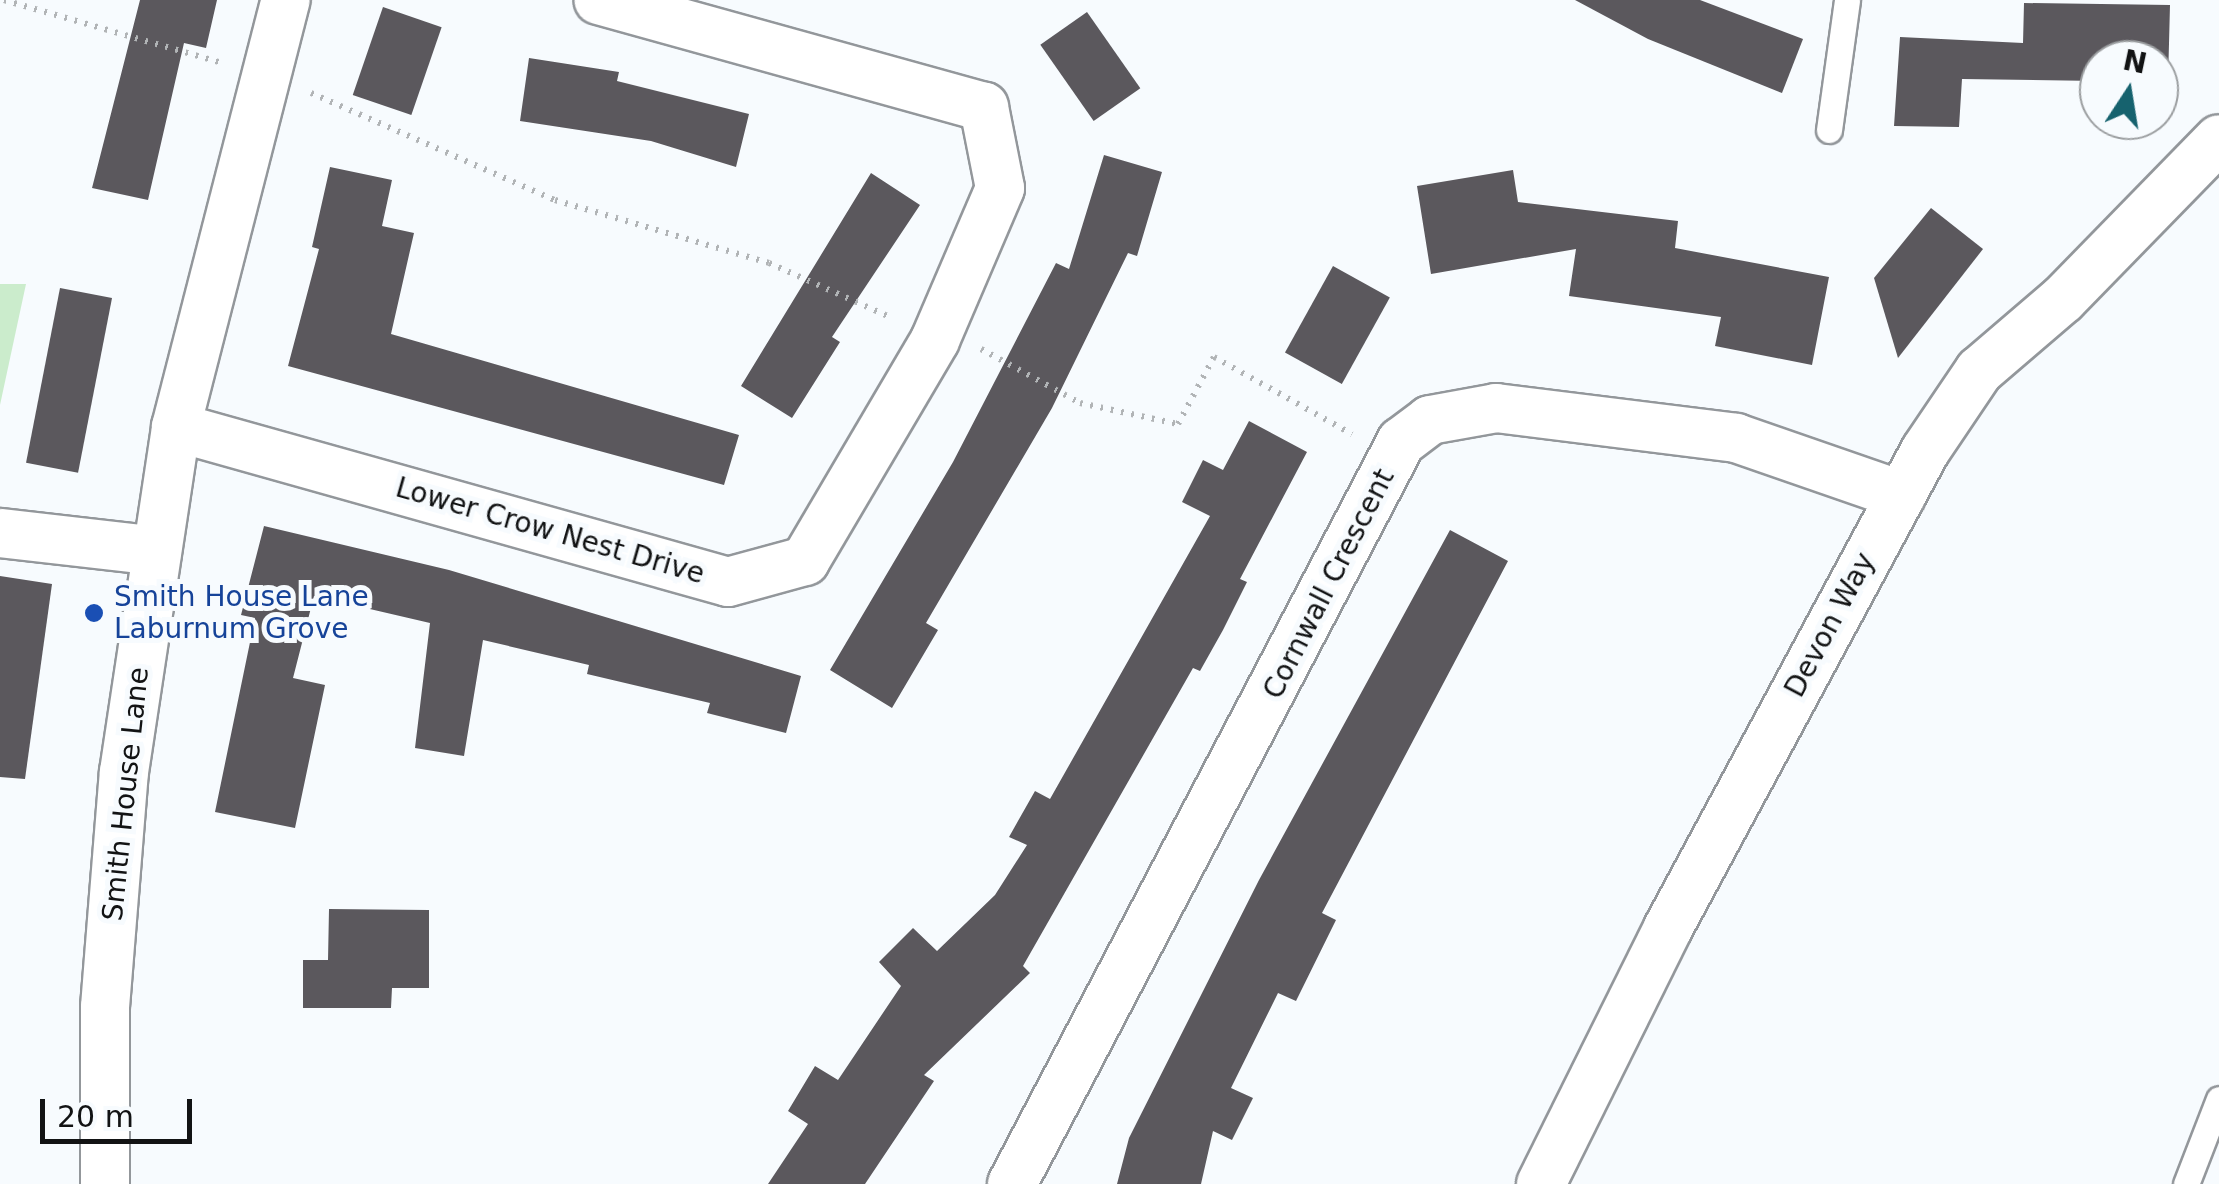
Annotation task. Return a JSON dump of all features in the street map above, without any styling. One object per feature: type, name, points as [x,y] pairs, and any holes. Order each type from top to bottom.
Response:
[{"type":"street","name":"Smith House Lane","points":[[105,1184],[105,1008],[122,792],[176,426],[286,0]]},
{"type":"street","name":"Lower Crow Nest Drive","points":[[176,426],[728,582],[806,561],[935,340],[1000,188],[984,108],[599,0]]},
{"type":"street","name":"Devon Way","points":[[1542,1184],[1598,1063],[1901,495],[1979,371],[2064,299],[2219,139]]},
{"type":"street","name":"Cornwall Crescent","points":[[1012,1184],[1394,457],[1430,420],[1496,408],[1736,438],[1901,495]]},
{"type":"street","points":[[0,533],[157,551]]},
{"type":"lane","points":[[1829,130],[1847,0]]},
{"type":"lane","points":[[2186,1184],[2219,1099]]},
{"type":"path","points":[[4,0],[267,74],[555,200],[770,263],[935,340],[969,343],[1080,403],[1178,424],[1214,356],[1394,457]]},
{"type":"green space","points":[[0,284],[26,284],[0,405]]},
{"type":"building","points":[[140,0],[217,0],[206,48],[184,43],[148,200],[92,188]]},
{"type":"building","points":[[1575,0],[1700,0],[1803,39],[1782,93],[1648,39]]},
{"type":"building","points":[[2024,3],[2170,5],[2169,40],[2079,40],[2079,81],[1962,79],[1959,127],[1894,126],[1900,37],[2023,43]]},
{"type":"building","points":[[383,7],[442,27],[411,115],[353,95]]},
{"type":"building","points":[[1087,12],[1140,88],[1094,121],[1040,45]]},
{"type":"building","points":[[529,58],[619,72],[617,81],[749,114],[736,167],[651,141],[520,121]]},
{"type":"building","points":[[1104,155],[1162,172],[1137,256],[1128,253],[1052,408],[926,623],[938,630],[892,708],[830,670],[953,462],[1056,263],[1069,269]]},
{"type":"building","points":[[330,167],[392,180],[382,226],[414,233],[391,334],[739,435],[724,485],[288,366],[319,249],[312,247]]},
{"type":"building","points":[[1513,170],[1518,202],[1678,221],[1675,248],[1829,277],[1812,365],[1715,346],[1721,317],[1569,296],[1576,249],[1431,274],[1417,186]]},
{"type":"building","points":[[871,173],[920,205],[832,337],[840,342],[792,418],[741,386]]},
{"type":"building","points":[[1931,208],[1983,249],[1898,358],[1874,278]]},
{"type":"building","points":[[1333,266],[1390,298],[1342,384],[1285,353]]},
{"type":"building","points":[[60,288],[112,298],[78,473],[26,463]]},
{"type":"building","points":[[1249,421],[1307,452],[1240,579],[1247,582],[1223,630],[1200,671],[1193,668],[1023,966],[1030,973],[924,1075],[934,1081],[865,1184],[768,1184],[808,1124],[788,1111],[815,1066],[838,1080],[901,986],[879,962],[913,928],[937,951],[995,895],[1027,845],[1009,837],[1035,791],[1050,799],[1210,516],[1182,502],[1203,460],[1223,470]]},
{"type":"building","points":[[264,526],[449,570],[801,676],[786,733],[707,713],[710,703],[587,674],[589,665],[483,640],[464,756],[415,748],[430,623],[314,596],[293,678],[325,685],[295,828],[215,812],[255,618],[241,615]]},
{"type":"building","points":[[1450,530],[1508,561],[1322,913],[1336,920],[1296,1001],[1278,993],[1231,1088],[1253,1098],[1232,1140],[1213,1131],[1201,1184],[1117,1184],[1129,1138],[1259,880]]},
{"type":"building","points":[[0,576],[52,584],[25,779],[0,777]]},
{"type":"building","points":[[329,909],[429,910],[429,988],[392,988],[391,1008],[303,1008],[303,960],[328,960]]},
{"type":"place","name":"Smith House Lane Laburnum Grove","points":[[94,613]]}]
